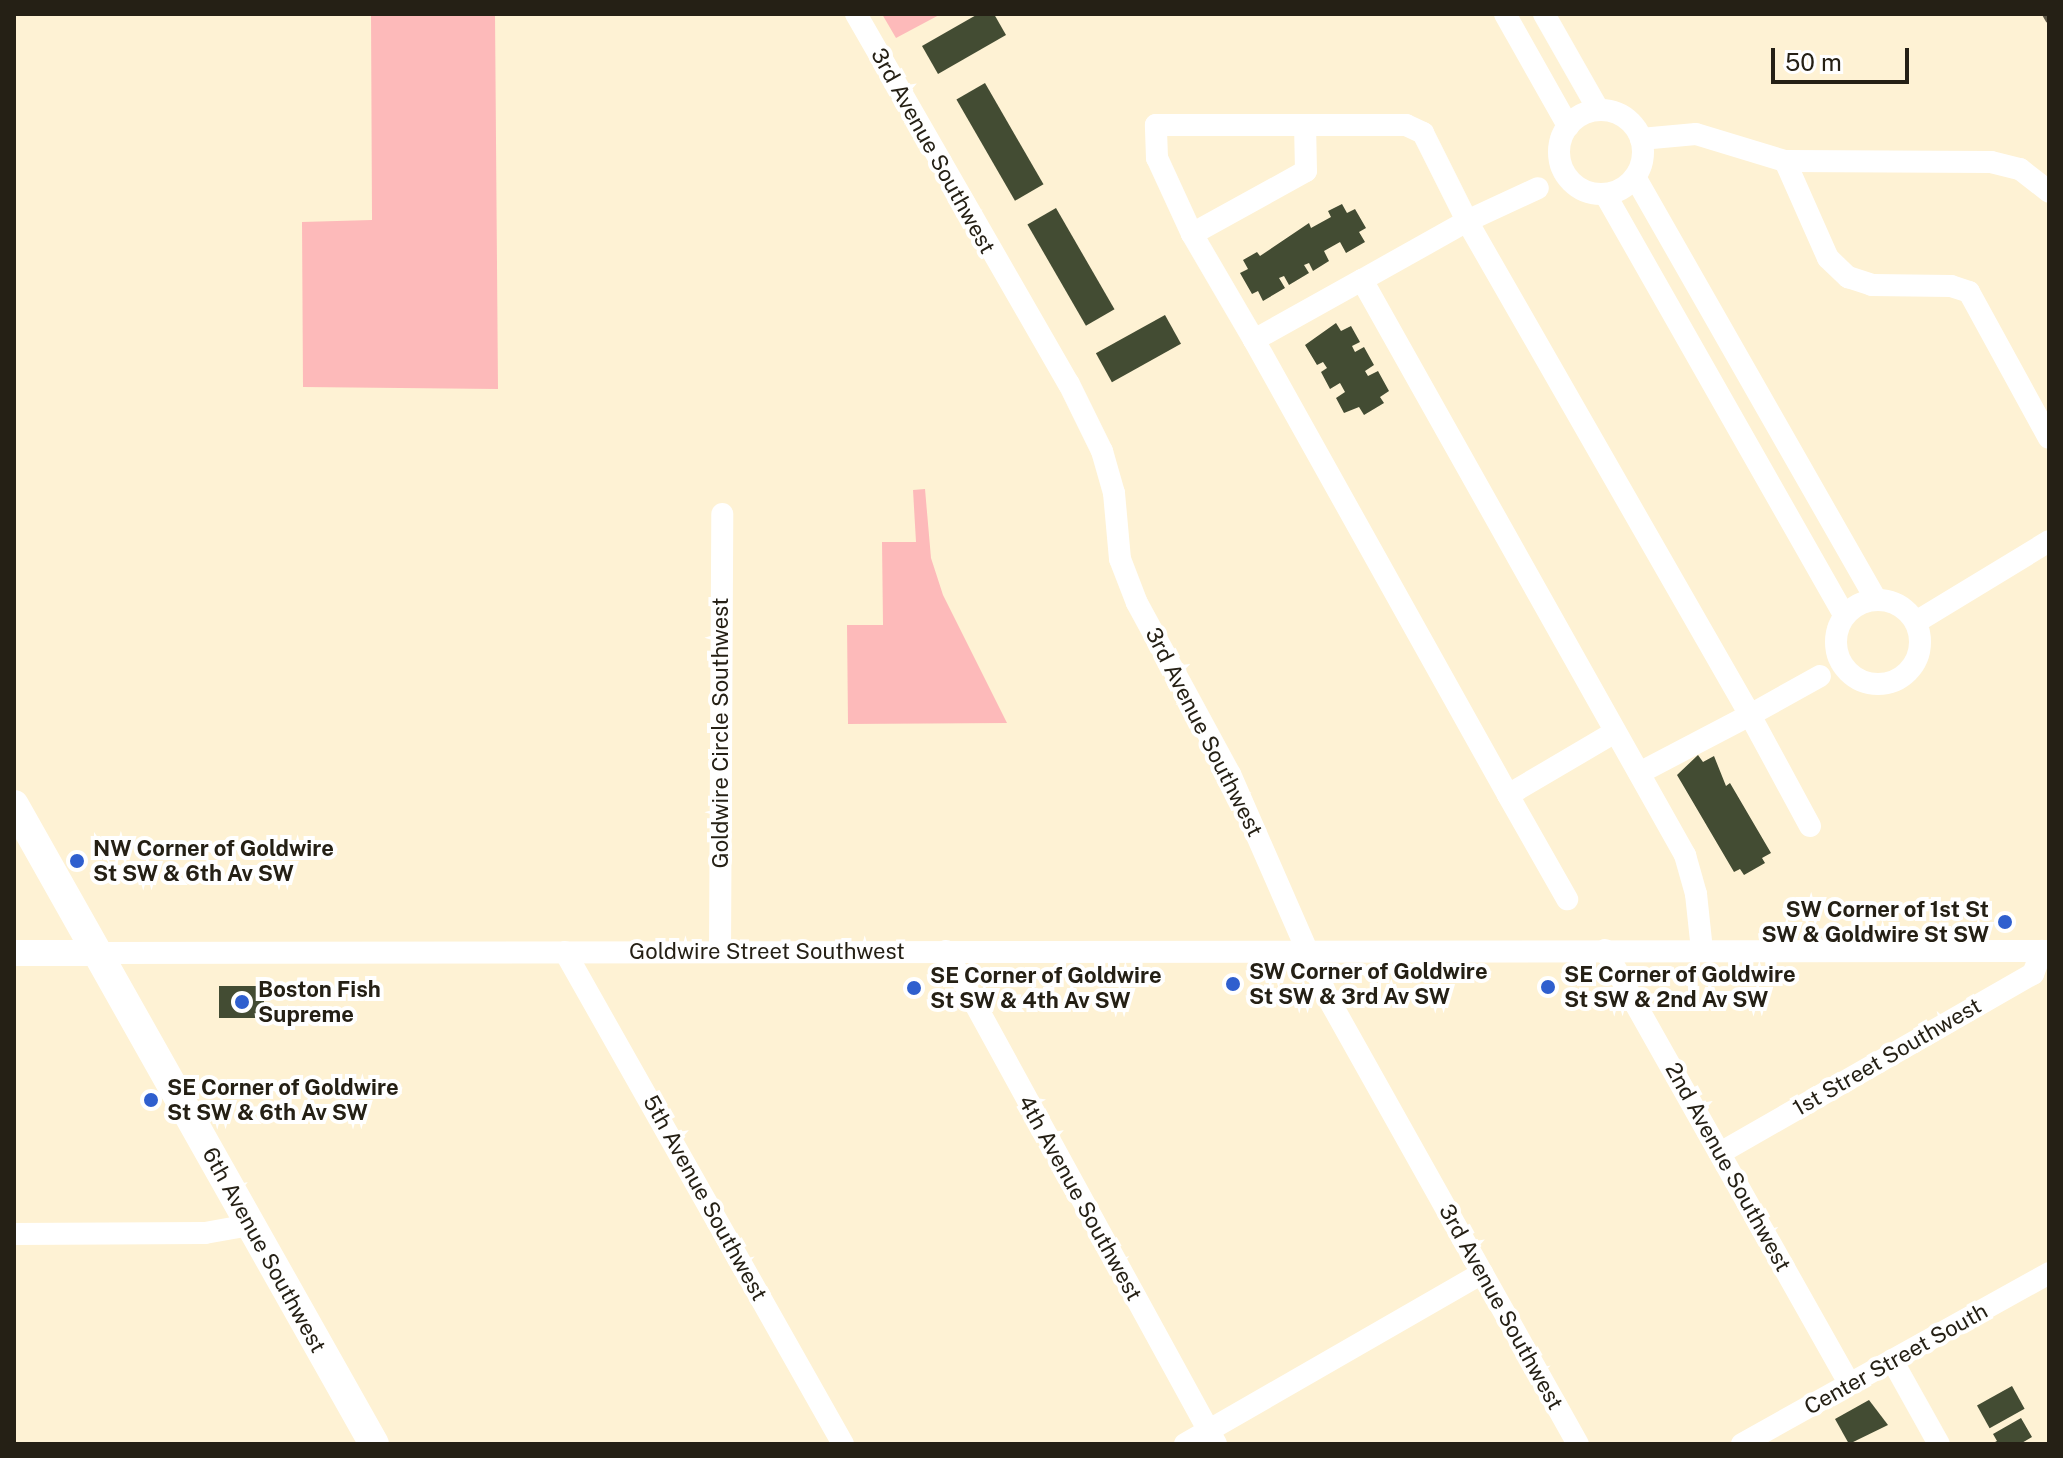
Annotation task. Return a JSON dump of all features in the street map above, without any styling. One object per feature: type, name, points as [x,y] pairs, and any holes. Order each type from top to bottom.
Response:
[{"type":"main road","name":"6th Avenue Southwest","points":[[14,805],[374,1444]]},
{"type":"street","name":"3rd Avenue Southwest","points":[[856,14],[1069,384],[1102,451],[1114,493],[1120,559],[1137,603],[1230,774],[1305,951],[1578,1444]]},
{"type":"street","points":[[1505,14],[1568,126],[1559,159],[1538,188]]},
{"type":"street","points":[[1254,340],[1467,221],[1538,188],[1571,182],[1605,194],[1623,188],[1635,177],[1644,153],[1641,139],[1625,117],[1598,109],[1544,14]]},
{"type":"street","points":[[1568,126],[1598,109]]},
{"type":"street","points":[[1567,899],[1192,234],[1157,158],[1156,125],[1406,125],[1423,133],[1467,221],[1750,715],[1810,826]]},
{"type":"street","points":[[1192,234],[1306,171],[1305,125]]},
{"type":"street","points":[[1641,139],[1696,134],[1785,161],[1991,162],[2020,169],[2049,192]]},
{"type":"street","points":[[1559,159],[1571,182]]},
{"type":"street","points":[[1785,161],[1828,258],[1848,277],[1872,285],[1951,286],[1969,292],[2049,438]]},
{"type":"street","points":[[1635,177],[1876,600]]},
{"type":"street","points":[[1605,194],[1844,615],[1838,653],[1820,676],[1639,773]]},
{"type":"street","points":[[1362,280],[1685,855],[1696,894],[1702,950]]},
{"type":"street","name":"Goldwire Circle Southwest","points":[[720,952],[722,514]]},
{"type":"street","points":[[1916,622],[2049,541]]},
{"type":"street","points":[[1820,676],[1850,674],[1883,684],[1908,673],[1920,649],[1916,622],[1896,603],[1876,600],[1844,615]]},
{"type":"street","points":[[1838,653],[1850,674]]},
{"type":"street","points":[[1508,795],[1615,732]]},
{"type":"street","name":"2nd Avenue Southwest","points":[[1605,950],[1850,1384]]},
{"type":"street","name":"Goldwire Street Southwest","points":[[14,953],[1702,950],[2047,955]]},
{"type":"street","name":"4th Avenue Southwest","points":[[946,951],[1213,1437]]},
{"type":"street","name":"5th Avenue Southwest","points":[[565,952],[843,1444]]},
{"type":"street","name":"1st Street Southwest","points":[[1720,1153],[2033,974],[2047,955]]},
{"type":"street","points":[[14,1234],[205,1233],[250,1225]]},
{"type":"street","points":[[1185,1444],[1213,1437],[1482,1273]]},
{"type":"street","name":"Center Street South","points":[[1742,1444],[2049,1273]]},
{"type":"street","points":[[1892,1360],[1939,1444]]},
{"type":"shaded area","points":[[371,14],[495,14],[498,389],[303,387],[302,222],[372,220]]},
{"type":"shaded area","points":[[882,14],[941,14],[896,38]]},
{"type":"shaded area","points":[[925,489],[931,558],[943,595],[1007,723],[848,724],[847,625],[883,625],[882,542],[916,542],[913,490]]},
{"type":"building","points":[[978,14],[994,14],[1006,35],[938,74],[922,46]]},
{"type":"building","points":[[985,83],[1044,184],[1015,201],[956,100]]},
{"type":"building","points":[[1342,204],[1347,213],[1355,209],[1366,228],[1359,232],[1365,242],[1346,253],[1340,242],[1324,251],[1329,261],[1313,271],[1309,263],[1304,265],[1309,273],[1289,285],[1284,276],[1279,278],[1285,288],[1263,301],[1258,291],[1252,294],[1240,273],[1248,269],[1243,260],[1257,252],[1260,256],[1309,223],[1311,228],[1331,217],[1328,211]]},
{"type":"building","points":[[1056,208],[1114,309],[1086,326],[1027,225]]},
{"type":"building","points":[[1165,315],[1181,344],[1112,382],[1096,353]]},
{"type":"building","points":[[1336,323],[1341,331],[1351,326],[1360,342],[1352,346],[1355,352],[1364,347],[1374,365],[1365,371],[1368,376],[1378,371],[1389,391],[1380,397],[1384,403],[1364,415],[1359,407],[1344,413],[1336,398],[1345,392],[1340,383],[1330,389],[1321,372],[1327,368],[1323,362],[1317,365],[1305,345]]},
{"type":"building","points":[[1698,755],[1703,762],[1714,756],[1726,786],[1730,783],[1771,853],[1762,858],[1765,863],[1744,875],[1740,869],[1734,872],[1677,775]]},
{"type":"building","name":"Boston Fish Supreme","points":[[219,986],[264,986],[264,1018],[219,1018]]},
{"type":"building","points":[[2012,1386],[2025,1409],[1990,1428],[1977,1405]]},
{"type":"building","points":[[1869,1400],[1888,1425],[1849,1444],[1835,1419]]},
{"type":"building","points":[[2021,1418],[2032,1437],[2020,1444],[1991,1444],[1997,1441],[1993,1434]]},
{"type":"railway","points":[[2045,14],[2049,21]]},
{"type":"place","name":"NW Corner of Goldwire St SW & 6th Av SW","points":[[77,861]]},
{"type":"place","name":"SW Corner of 1st St SW & Goldwire St SW","points":[[2005,922]]},
{"type":"place","name":"SW Corner of Goldwire St SW & 3rd Av SW","points":[[1233,984]]},
{"type":"place","name":"SE Corner of Goldwire St SW & 2nd Av SW","points":[[1548,987]]},
{"type":"place","name":"SE Corner of Goldwire St SW & 4th Av SW","points":[[914,988]]},
{"type":"place","name":"Boston Fish Supreme","points":[[242,1002]]},
{"type":"place","name":"SE Corner of Goldwire St SW & 6th Av SW","points":[[151,1100]]}]
